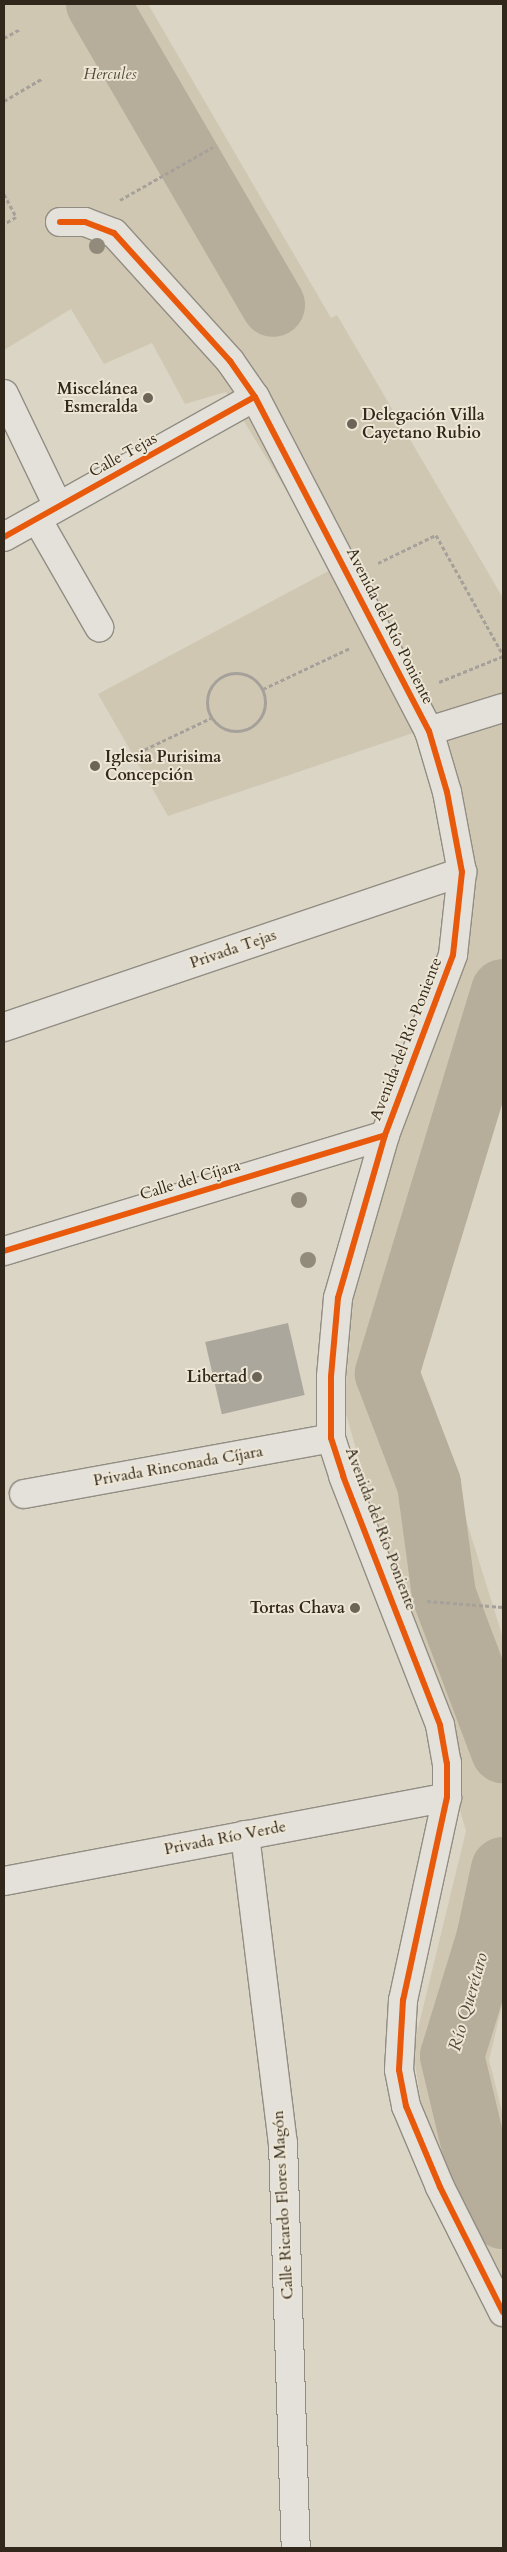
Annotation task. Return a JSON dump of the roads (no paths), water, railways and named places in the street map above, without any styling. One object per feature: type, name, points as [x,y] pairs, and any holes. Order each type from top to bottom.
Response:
[{"type":"street","name":"Avenida del Río Poniente","points":[[60,222],[85,222],[114,233],[230,361],[255,397],[429,731],[447,792],[462,872],[453,955],[384,1135],[338,1298],[331,1377],[331,1438],[342,1476],[391,1593],[440,1725],[447,1763],[447,1797],[403,2000],[399,2070],[406,2106],[440,2187],[503,2312]]},
{"type":"street","points":[[4,394],[48,513],[99,627]]},
{"type":"street","name":"Calle Tejas","points":[[4,537],[255,397]]},
{"type":"street","points":[[429,731],[503,708]]},
{"type":"street","name":"Privada Tejas","points":[[4,1027],[462,872]]},
{"type":"street","name":"Calle del Cíjara","points":[[4,1252],[384,1135]]},
{"type":"street","name":"Privada Rinconada Cíjara","points":[[24,1494],[331,1438]]},
{"type":"street","name":"Privada Río Verde","points":[[4,1881],[447,1797]]},
{"type":"street","name":"Calle Ricardo Flores Magón","points":[[245,1835],[283,2143],[296,2548]]},
{"type":"waterway","points":[[98,4],[273,305]]},
{"type":"waterway","points":[[503,991],[387,1374],[429,1484],[444,1595],[503,1751]]},
{"type":"waterway","name":"Río Querétaro","points":[[503,1869],[488,1939],[452,2056],[478,2165],[503,2217]]},
{"type":"place","name":"Miscelánea Esmeralda","points":[[148,398]]},
{"type":"place","name":"Delegación Villa Cayetano Rubio","points":[[352,424]]},
{"type":"place","name":"Iglesia Purisima Concepción","points":[[95,766]]},
{"type":"place","name":"Libertad","points":[[257,1377]]},
{"type":"place","name":"Tortas Chava","points":[[355,1608]]},
{"type":"park label","name":"Hercules","points":[[110,74]]}]
